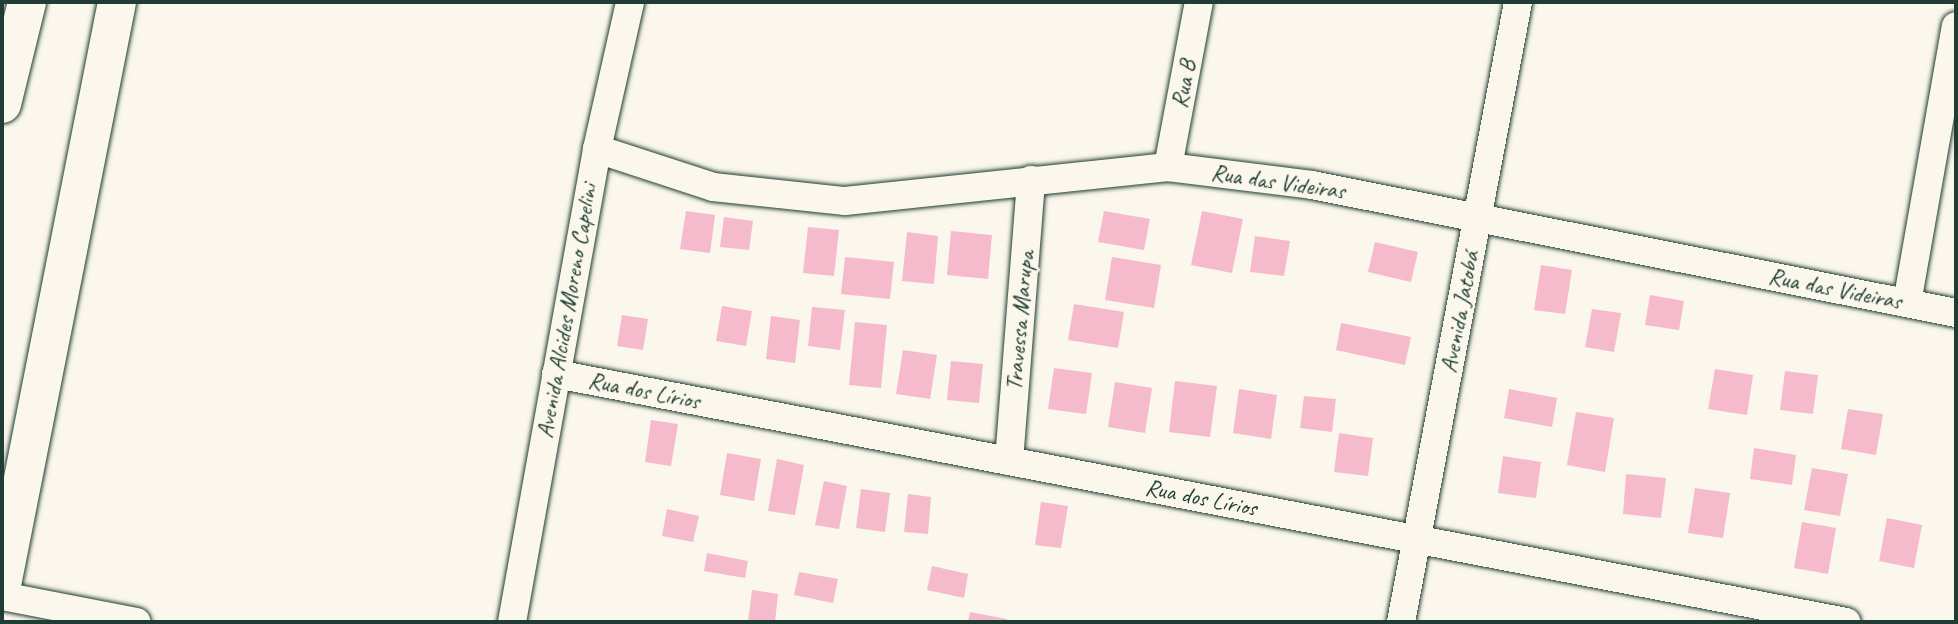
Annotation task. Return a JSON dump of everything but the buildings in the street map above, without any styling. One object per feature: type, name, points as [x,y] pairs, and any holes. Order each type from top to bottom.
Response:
[{"type":"main road","points":[[2,104],[27,2]]},
{"type":"main road","points":[[2,585],[117,2]]},
{"type":"street","name":"Avenida Alcides Moreno Capelini","points":[[512,622],[597,149],[630,2]]},
{"type":"street","name":"Rua B","points":[[1168,167],[1199,2]]},
{"type":"street","name":"Avenida Jatobá","points":[[1401,622],[1518,2]]},
{"type":"street","points":[[1907,303],[1956,26]]},
{"type":"street","name":"Rua das Videiras","points":[[597,149],[713,187],[845,201],[1168,167],[1312,185],[1956,313]]},
{"type":"street","name":"Travessa Marupa","points":[[1009,461],[1031,180]]},
{"type":"street","name":"Rua dos Lírios","points":[[556,374],[1846,622]]},
{"type":"street","points":[[2,596],[138,622]]}]
